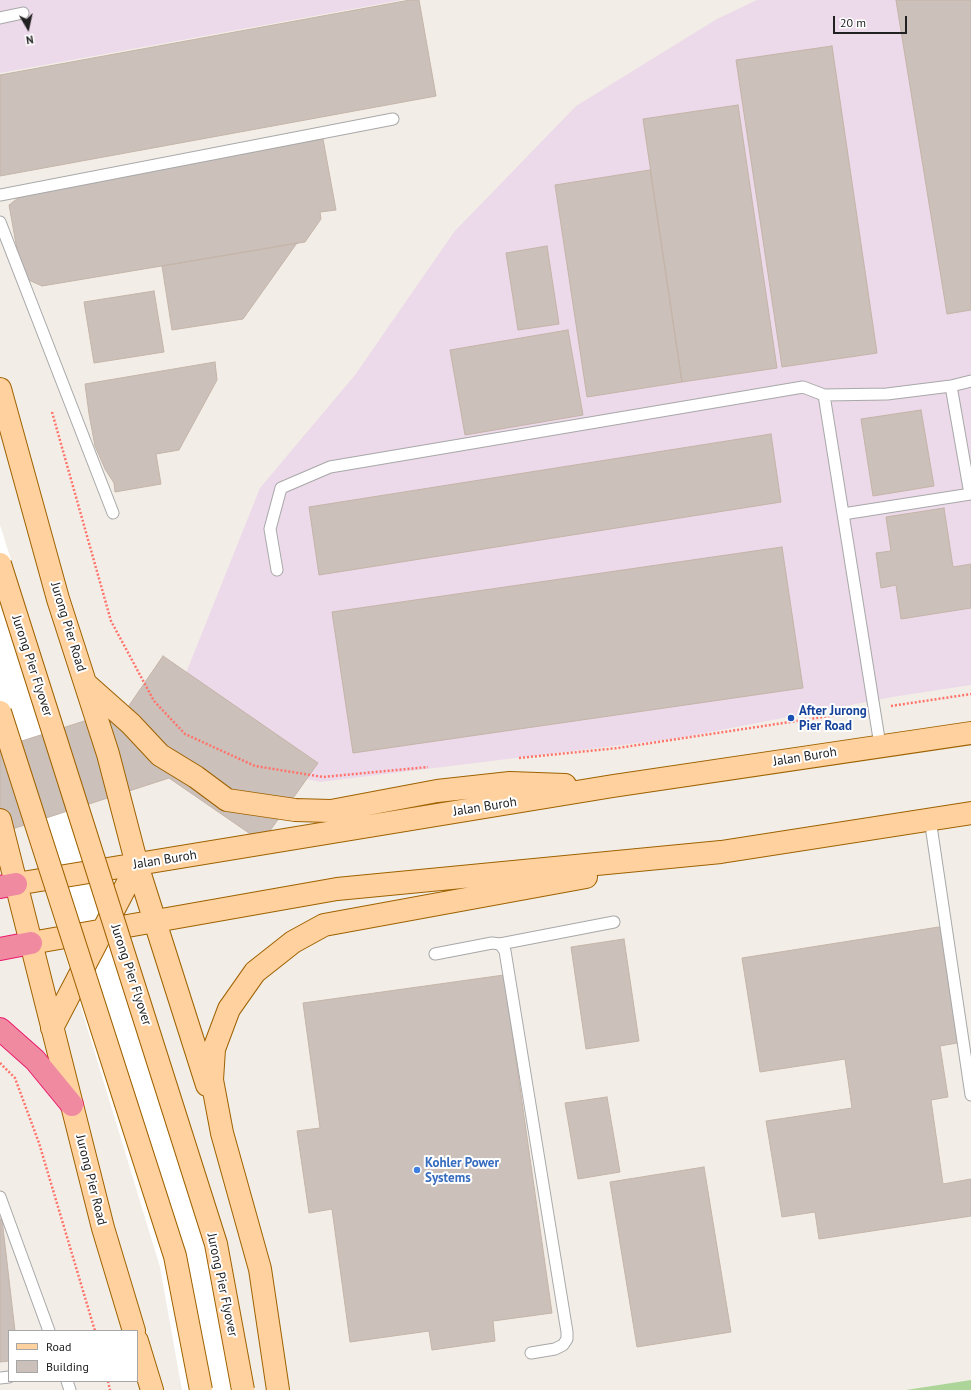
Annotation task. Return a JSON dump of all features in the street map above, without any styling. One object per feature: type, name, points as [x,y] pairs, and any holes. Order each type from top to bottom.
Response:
[{"type":"highway","points":[[0,948],[31,943]]},
{"type":"highway","points":[[0,1029],[35,1060],[72,1105]]},
{"type":"main road","name":"Jurong Pier Road","points":[[0,389],[58,599],[108,754],[137,865],[222,1133]]},
{"type":"main road","name":"Jurong Pier Flyover","points":[[0,564],[216,1244],[243,1390]]},
{"type":"main road","points":[[86,684],[131,724],[160,755],[196,777],[227,800],[296,810],[331,811],[438,791],[510,783],[613,786]]},
{"type":"main road","points":[[0,712],[175,1256],[201,1390]]},
{"type":"main road","name":"Jalan Buroh","points":[[8,886],[613,786],[880,745],[971,733]]},
{"type":"main road","points":[[278,1390],[260,1269],[222,1133],[212,1080],[214,1049],[229,1009],[255,972],[293,942],[324,925],[721,852],[971,813]]},
{"type":"main road","name":"Jurong Pier Road","points":[[0,820],[8,886],[31,943],[103,1228],[134,1330]]},
{"type":"main road","points":[[31,943],[337,889],[721,852]]},
{"type":"main road","points":[[52,1028],[137,865]]},
{"type":"main road","points":[[139,1355],[152,1390]]},
{"type":"lane","points":[[0,18],[22,13]]},
{"type":"lane","points":[[0,195],[392,119]]},
{"type":"lane","points":[[0,222],[113,513]]},
{"type":"lane","points":[[277,570],[270,529],[281,488],[330,467],[803,387],[824,395],[887,394],[951,386],[971,381]]},
{"type":"lane","points":[[843,514],[970,494],[951,386]]},
{"type":"lane","points":[[824,395],[880,745]]},
{"type":"lane","points":[[930,820],[971,1095]]},
{"type":"lane","points":[[435,954],[492,944],[500,944],[614,922]]},
{"type":"lane","points":[[500,944],[505,951],[519,1030],[567,1332],[567,1339],[562,1345],[555,1349],[531,1353]]},
{"type":"lane","points":[[0,1197],[49,1330]]},
{"type":"path","points":[[50,404],[111,621],[154,701],[185,734],[255,766],[323,777],[432,766]]},
{"type":"path","points":[[517,758],[618,748],[971,694]]},
{"type":"path","points":[[0,1063],[15,1078],[39,1143],[95,1330]]},
{"type":"shaded area","points":[[0,0],[402,0],[0,73]]},
{"type":"shaded area","points":[[757,0],[971,0],[971,685],[892,697],[679,738],[320,782],[244,764],[174,703],[260,488],[355,375],[454,232],[576,106],[717,19]]},
{"type":"green space","points":[[971,1380],[971,1390],[906,1390]]},
{"type":"pier","points":[[0,525],[228,1250],[249,1390],[182,1390],[160,1267],[0,741]]},
{"type":"building","points":[[410,0],[419,0],[436,96],[0,176],[0,75]]},
{"type":"building","points":[[896,0],[971,0],[971,310],[947,314]]},
{"type":"building","points":[[832,46],[877,353],[782,367],[736,60]]},
{"type":"building","points":[[738,105],[777,368],[682,382],[643,119]]},
{"type":"building","points":[[323,139],[336,210],[320,212],[321,219],[305,242],[42,286],[22,277],[9,205],[27,191]]},
{"type":"building","points":[[650,170],[682,382],[587,397],[555,185]]},
{"type":"building","points":[[297,243],[243,319],[172,330],[162,266]]},
{"type":"building","points":[[547,246],[559,324],[518,330],[506,253]]},
{"type":"building","points":[[154,291],[164,352],[94,363],[84,302]]},
{"type":"building","points":[[568,330],[583,415],[465,435],[450,350]]},
{"type":"building","points":[[215,362],[217,380],[179,450],[156,454],[161,484],[115,492],[114,483],[105,469],[95,446],[85,384]]},
{"type":"building","points":[[921,410],[934,486],[873,496],[861,419]]},
{"type":"building","points":[[771,434],[781,502],[319,575],[309,507]]},
{"type":"building","points":[[944,508],[953,567],[971,564],[971,608],[901,619],[896,585],[881,588],[876,553],[891,551],[886,517]]},
{"type":"building","points":[[782,547],[803,688],[353,753],[332,612]]},
{"type":"building","points":[[163,656],[318,763],[262,842],[169,778],[0,833],[0,748],[128,707]]},
{"type":"building","points":[[945,926],[963,1042],[940,1046],[948,1097],[931,1100],[943,1184],[971,1179],[971,1216],[819,1239],[815,1212],[782,1217],[766,1121],[852,1108],[845,1059],[760,1072],[742,958]]},
{"type":"building","points":[[624,939],[639,1041],[586,1049],[571,947]]},
{"type":"building","name":"Kohler Power Systems","points":[[504,975],[552,1313],[493,1321],[495,1341],[432,1350],[429,1331],[350,1342],[332,1209],[309,1213],[297,1131],[320,1128],[303,1003]]},
{"type":"building","points":[[607,1097],[620,1172],[578,1179],[565,1103]]},
{"type":"building","points":[[704,1167],[731,1332],[637,1347],[610,1182]]},
{"type":"building","points":[[0,1219],[2,1219],[15,1330],[8,1330],[8,1361],[0,1362]]},
{"type":"place","name":"After Jurong Pier Road","points":[[791,718]]},
{"type":"place","name":"Kohler Power Systems","points":[[417,1170]]}]
